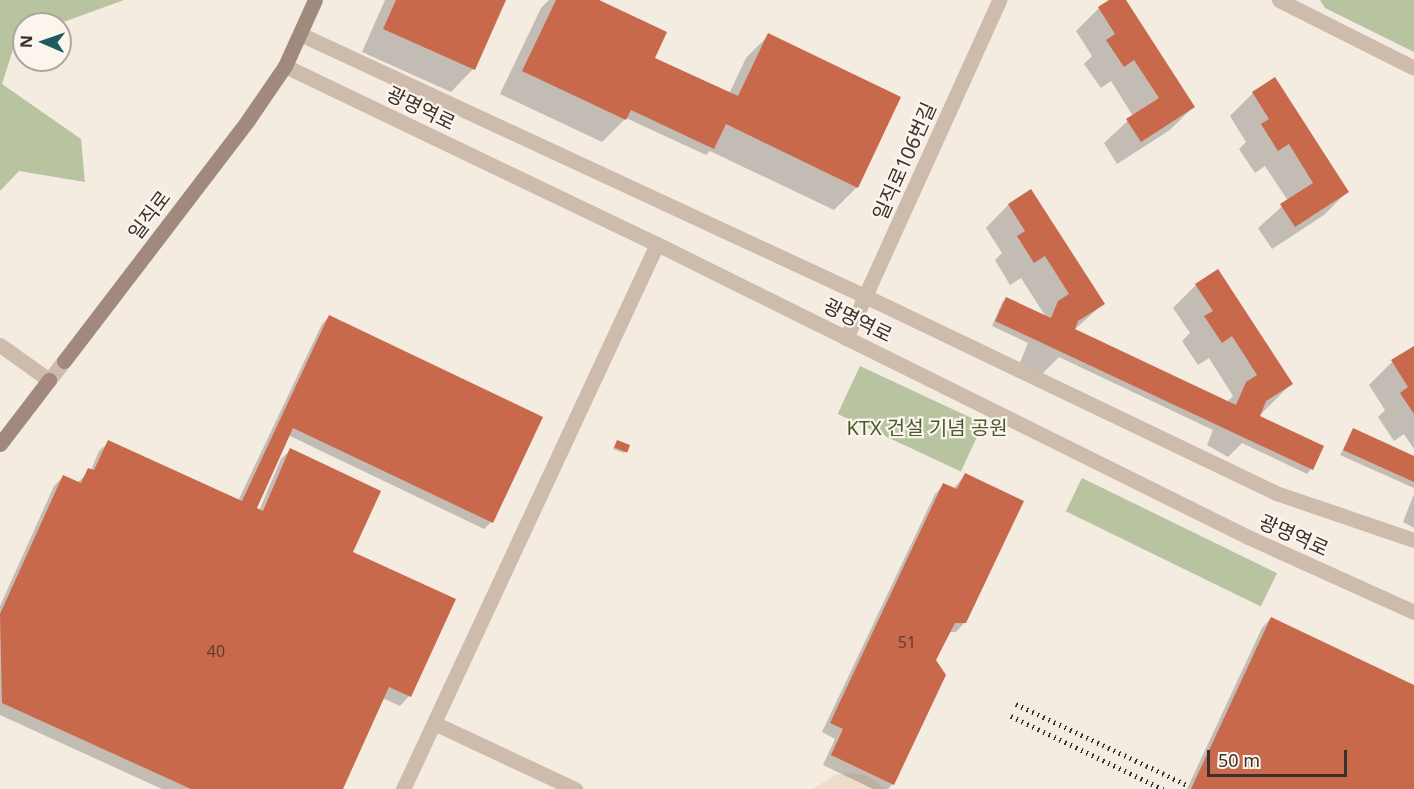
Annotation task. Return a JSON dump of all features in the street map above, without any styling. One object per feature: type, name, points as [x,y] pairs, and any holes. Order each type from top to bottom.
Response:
[{"type":"main road","name":"일직로","points":[[64,361],[248,120],[285,66],[315,0]]},
{"type":"main road","name":"일직로","points":[[0,444],[49,380]]},
{"type":"street","name":"일직로106번길","points":[[846,338],[867,297],[999,0]]},
{"type":"street","points":[[1279,0],[1414,68]]},
{"type":"street","name":"광명역로","points":[[300,34],[867,297],[1276,493],[1414,540]]},
{"type":"street","name":"광명역로","points":[[285,66],[657,244],[1248,537],[1414,612]]},
{"type":"street","points":[[403,789],[657,244]]},
{"type":"street","points":[[0,345],[49,380]]},
{"type":"street","name":"일직로","points":[[49,380],[64,361]]},
{"type":"street","points":[[434,723],[575,789]]},
{"type":"green space","points":[[0,0],[124,0],[72,19],[72,12],[12,12],[12,53],[2,84],[81,139],[85,182],[19,171],[0,191]]},
{"type":"green space","points":[[1320,0],[1414,0],[1414,52],[1325,8]]},
{"type":"green space","name":"KTX 건설 기념 공원","points":[[860,366],[983,423],[961,472],[838,414]]},
{"type":"green space","points":[[1082,478],[1277,573],[1261,606],[1066,511]]},
{"type":"shaded area","points":[[852,773],[868,776],[886,789],[813,789],[835,775]]},
{"type":"building","points":[[396,0],[506,0],[475,70],[383,29]]},
{"type":"building","points":[[556,0],[599,0],[667,32],[655,58],[738,96],[768,33],[901,97],[858,188],[726,124],[714,149],[631,110],[626,120],[522,71]]},
{"type":"building","points":[[1109,0],[1126,0],[1195,107],[1141,142],[1126,119],[1159,98],[1134,60],[1124,67],[1106,40],[1115,34],[1098,7]]},
{"type":"building","points":[[1275,77],[1349,192],[1295,227],[1280,204],[1313,183],[1289,144],[1278,151],[1261,124],[1269,119],[1252,92]]},
{"type":"building","points":[[1031,189],[1105,304],[1078,321],[1075,329],[1236,405],[1246,382],[1257,375],[1232,336],[1222,343],[1204,316],[1213,311],[1195,284],[1218,269],[1293,384],[1266,401],[1260,416],[1324,446],[1313,470],[995,321],[1006,297],[1051,318],[1058,301],[1069,294],[1045,256],[1034,263],[1017,236],[1025,231],[1008,204]]},
{"type":"building","points":[[329,315],[543,417],[493,523],[293,428],[257,508],[263,511],[290,448],[381,491],[353,552],[456,599],[411,697],[389,687],[343,789],[191,789],[2,703],[0,614],[63,475],[81,483],[88,468],[94,470],[108,440],[242,501]]},
{"type":"building","points":[[1414,346],[1414,414],[1400,393],[1408,387],[1391,360]]},
{"type":"building","points":[[1353,428],[1414,456],[1414,482],[1343,450]]},
{"type":"building","points":[[617,440],[630,445],[627,452],[614,447]]},
{"type":"building","points":[[965,473],[1024,501],[966,623],[955,623],[936,660],[946,675],[894,785],[831,755],[843,729],[830,723],[943,483],[957,489]]},
{"type":"building","points":[[1271,617],[1414,685],[1414,789],[1191,789]]},
{"type":"railway","points":[[1016,704],[1187,785]]},
{"type":"railway","points":[[1011,716],[1163,789]]}]
